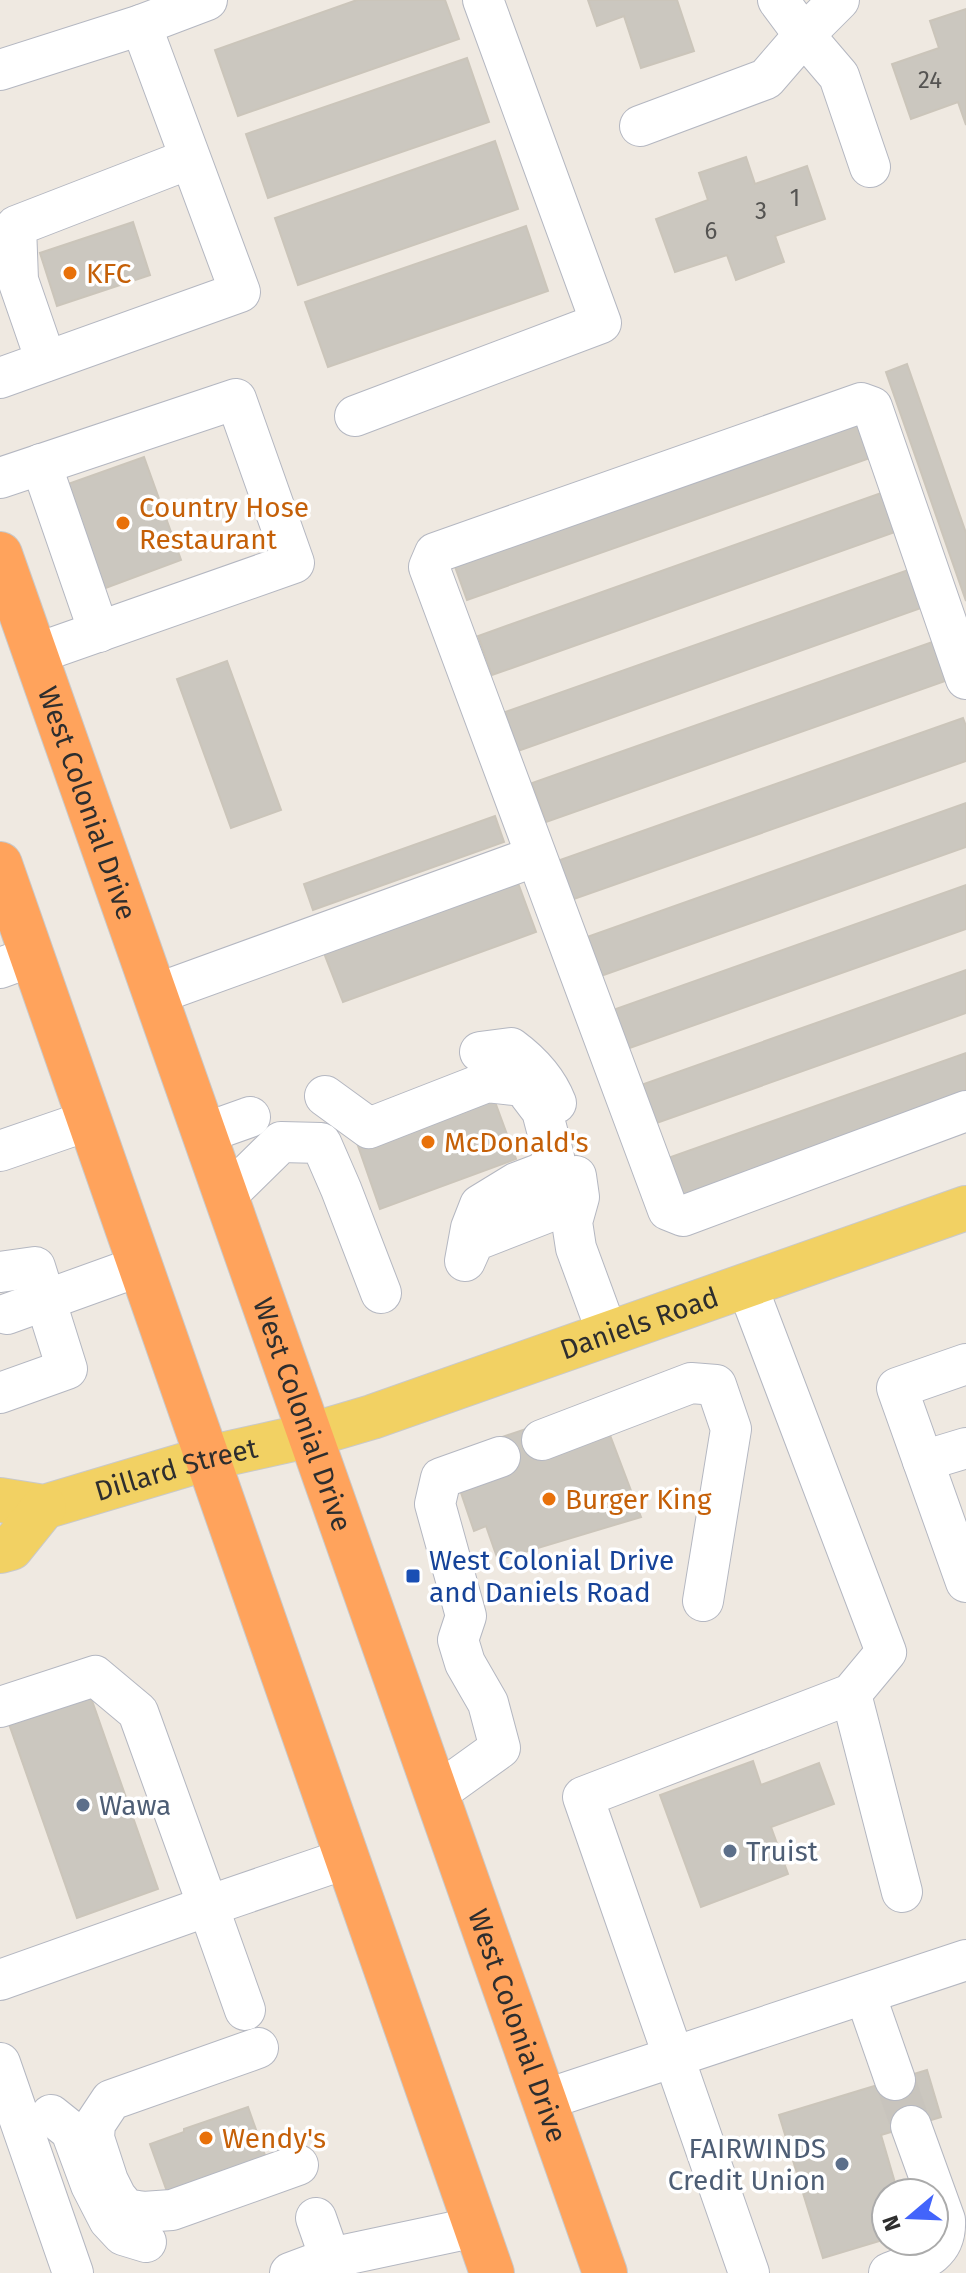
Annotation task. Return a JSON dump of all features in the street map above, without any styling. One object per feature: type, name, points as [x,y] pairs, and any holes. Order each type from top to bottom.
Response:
[{"type":"highway","name":"West Colonial Drive","points":[[0,554],[605,2273]]},
{"type":"highway","points":[[0,864],[16,962],[90,1120],[492,2273]]},
{"type":"main road","name":"Daniels Road","points":[[311,1435],[372,1417],[966,1208]]},
{"type":"main road","name":"Dillard Street","points":[[0,1500],[44,1507],[208,1458],[311,1435]]},
{"type":"main road","points":[[0,1551],[11,1548],[44,1507]]},
{"type":"street","points":[[355,416],[601,323],[483,0]]},
{"type":"street","points":[[778,0],[839,76],[870,167]]},
{"type":"street","points":[[640,126],[766,79],[839,0]]},
{"type":"street","points":[[0,70],[141,25],[197,2]]},
{"type":"street","points":[[0,378],[240,292],[141,25]]},
{"type":"street","points":[[46,361],[18,280],[16,226],[189,159]]},
{"type":"street","points":[[0,478],[236,399],[294,563],[35,654]]},
{"type":"street","points":[[966,679],[872,407],[861,403],[435,553],[429,567],[668,1210],[683,1216],[966,1111]]},
{"type":"street","points":[[41,464],[99,632]]},
{"type":"street","points":[[156,994],[536,856]]},
{"type":"street","points":[[480,1052],[511,1048],[529,1061],[552,1092],[571,1143],[579,1197],[572,1222],[576,1248],[608,1335]]},
{"type":"street","points":[[325,1096],[369,1128],[487,1082],[523,1086],[542,1111],[554,1157]]},
{"type":"street","points":[[205,1133],[250,1117]]},
{"type":"street","points":[[0,1151],[90,1120]]},
{"type":"street","points":[[227,1195],[281,1142],[321,1143],[381,1293]]},
{"type":"street","points":[[7,1314],[140,1266]]},
{"type":"street","points":[[0,1272],[35,1267],[46,1300],[65,1384],[0,1393]]},
{"type":"street","points":[[747,1286],[886,1652],[851,1694],[583,1797],[749,2273]]},
{"type":"street","points":[[964,1571],[897,1388],[966,1364]]},
{"type":"street","points":[[542,1440],[691,1383],[716,1385],[775,1365]]},
{"type":"street","points":[[703,1601],[731,1429],[716,1385]]},
{"type":"street","points":[[923,1461],[966,1448]]},
{"type":"street","points":[[436,1794],[500,1748],[488,1703],[465,1663],[458,1640],[466,1616],[435,1504],[441,1478],[500,1457]]},
{"type":"street","points":[[0,1707],[95,1676],[138,1712],[245,2010]]},
{"type":"street","points":[[851,1694],[902,1892]]},
{"type":"street","points":[[0,1980],[348,1858]]},
{"type":"street","points":[[544,2100],[966,1960]]},
{"type":"street","points":[[865,1994],[895,2080]]},
{"type":"street","points":[[258,2048],[111,2100],[95,2124],[94,2138],[108,2181],[126,2209],[143,2212],[306,2189]]},
{"type":"street","points":[[0,2063],[37,2124],[73,2273]]},
{"type":"street","points":[[37,2124],[106,2079]]},
{"type":"street","points":[[37,2124],[71,2131],[91,2185],[109,2220],[123,2235],[146,2242]]},
{"type":"street","points":[[889,2273],[927,2258],[940,2245],[946,2232],[945,2220],[911,2126]]},
{"type":"street","points":[[306,2189],[330,2258]]},
{"type":"street","points":[[256,2203],[306,2189]]},
{"type":"street","points":[[290,2273],[330,2258],[476,2227]]},
{"type":"street","points":[[391,2273],[476,2227]]},
{"type":"building","points":[[357,0],[445,0],[459,39],[238,116],[215,50]]},
{"type":"building","points":[[588,0],[677,0],[694,51],[641,68],[624,16],[597,26]]},
{"type":"building","points":[[966,9],[966,125],[958,102],[911,119],[892,64],[939,48],[930,21]]},
{"type":"building","points":[[467,58],[489,122],[268,198],[246,134]]},
{"type":"building","points":[[495,141],[518,209],[298,285],[275,218]]},
{"type":"building","points":[[746,157],[755,184],[807,166],[825,219],[775,236],[784,262],[736,280],[727,255],[675,272],[656,219],[708,200],[699,173]]},
{"type":"building","points":[[133,222],[150,275],[57,306],[40,253]]},
{"type":"building","points":[[526,226],[548,291],[328,367],[305,302]]},
{"type":"building","points":[[907,364],[966,533],[966,601],[886,372]]},
{"type":"building","points":[[859,418],[873,457],[467,600],[453,561]]},
{"type":"building","name":"Country Hose Restaurant","points":[[144,457],[181,560],[103,589],[65,485]]},
{"type":"building","points":[[884,492],[898,531],[492,675],[478,636]]},
{"type":"building","points":[[911,569],[924,607],[518,751],[505,712]]},
{"type":"building","points":[[938,640],[951,679],[546,822],[532,783]]},
{"type":"building","points":[[227,661],[281,810],[231,828],[177,679]]},
{"type":"building","points":[[963,718],[966,726],[966,761],[571,900],[557,861]]},
{"type":"building","points":[[966,803],[966,847],[598,977],[584,938]]},
{"type":"building","points":[[495,816],[504,842],[313,910],[304,884]]},
{"type":"building","points":[[518,883],[536,932],[343,1002],[324,953]]},
{"type":"building","points":[[966,885],[966,929],[624,1050],[610,1011]]},
{"type":"building","points":[[966,970],[966,1013],[651,1125],[638,1086]]},
{"type":"building","points":[[966,1053],[966,1096],[679,1198],[665,1159]]},
{"type":"building","points":[[491,1091],[516,1159],[380,1209],[356,1140]]},
{"type":"building","name":"Burger King","points":[[532,1427],[608,1430],[641,1517],[498,1560],[486,1526],[474,1531],[457,1481],[499,1438]]},
{"type":"building","name":"Wawa","points":[[89,1692],[158,1889],[77,1918],[8,1721]]},
{"type":"building","name":"Truist","points":[[753,1761],[761,1785],[819,1763],[834,1804],[771,1827],[788,1874],[701,1907],[660,1795]]},
{"type":"building","name":"FAIRWINDS Credit Union","points":[[927,2070],[941,2117],[881,2135],[893,2177],[870,2177],[870,2244],[823,2258],[779,2115]]},
{"type":"building","points":[[248,2107],[267,2161],[170,2200],[150,2144]]},
{"type":"tunnel","points":[[895,2080],[911,2126]]},
{"type":"place","name":"KFC","points":[[70,273]]},
{"type":"place","name":"Country Hose Restaurant","points":[[123,523]]},
{"type":"place","name":"McDonald's","points":[[428,1142]]},
{"type":"place","name":"Burger King","points":[[549,1499]]},
{"type":"place","name":"West Colonial Drive and Daniels Road","points":[[413,1576]]},
{"type":"place","name":"Wawa","points":[[83,1805]]},
{"type":"place","name":"Truist","points":[[730,1851]]},
{"type":"place","name":"Wendy's","points":[[206,2138]]},
{"type":"place","name":"FAIRWINDS Credit Union","points":[[842,2164]]}]
